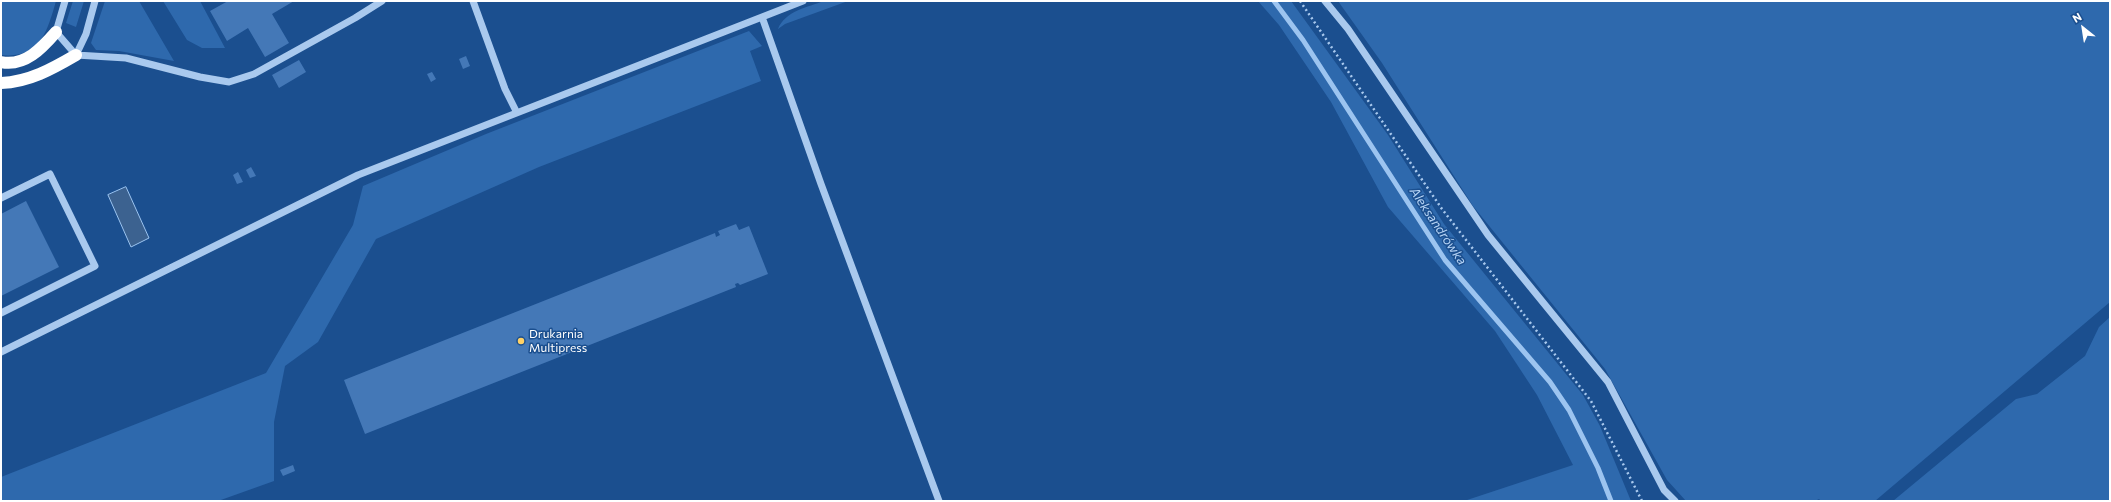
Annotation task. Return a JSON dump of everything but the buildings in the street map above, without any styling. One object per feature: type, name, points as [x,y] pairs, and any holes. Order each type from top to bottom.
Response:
[{"type":"highway","points":[[1,62],[24,60],[41,49],[56,32]]},
{"type":"highway","points":[[1,83],[17,82],[44,73],[76,55]]},
{"type":"street","points":[[65,1],[56,32],[76,55],[126,58],[200,77],[229,82],[254,74],[355,18],[382,1]]},
{"type":"street","points":[[76,55],[86,34],[95,1]]},
{"type":"street","points":[[473,1],[505,89],[516,111]]},
{"type":"street","points":[[1,352],[358,175],[516,111],[802,1]]},
{"type":"street","points":[[1325,1],[1348,29],[1488,235],[1608,382],[1664,490],[1675,501]]},
{"type":"street","points":[[762,17],[821,184],[940,501]]},
{"type":"street","points":[[1,198],[50,174],[95,266],[1,313]]},
{"type":"path","points":[[1300,1],[1442,209],[1591,401],[1642,501]]},
{"type":"shaded area","points":[[1,1],[56,1],[45,33],[33,48],[25,53],[1,55]]},
{"type":"shaded area","points":[[73,1],[84,1],[76,27],[66,23]]},
{"type":"shaded area","points":[[105,1],[139,1],[174,61],[119,51],[96,50],[91,43]]},
{"type":"shaded area","points":[[163,1],[200,1],[225,48],[202,48],[187,40]]},
{"type":"shaded area","points":[[824,1],[848,1],[785,24],[778,29],[781,23],[791,14]]},
{"type":"shaded area","points":[[1258,1],[1291,1],[1388,135],[1444,224],[1583,395],[1600,426],[1631,501],[1464,501],[1573,465],[1537,395],[1495,331],[1388,207],[1331,102],[1279,25]]},
{"type":"shaded area","points":[[1338,1],[2110,1],[2110,302],[1875,501],[1821,501],[1819,499],[1815,501],[1686,501],[1667,480],[1605,369],[1473,206],[1382,63]]},
{"type":"shaded area","points":[[749,31],[762,46],[750,51],[761,81],[539,167],[376,239],[318,342],[285,366],[274,422],[274,481],[218,501],[1,501],[1,477],[266,373],[353,225],[363,186],[486,134]]},
{"type":"shaded area","points":[[126,187],[149,238],[131,247],[108,195]]},
{"type":"shaded area","points":[[2110,317],[2110,501],[1893,501],[2016,399],[2037,394],[2085,356],[2099,327]]},
{"type":"waterway","name":"Aleksandrówka","points":[[1274,1],[1303,40],[1445,260],[1550,382],[1569,410],[1598,468],[1611,501]]},
{"type":"place","name":"Drukarnia Multipress","points":[[521,341]]}]
